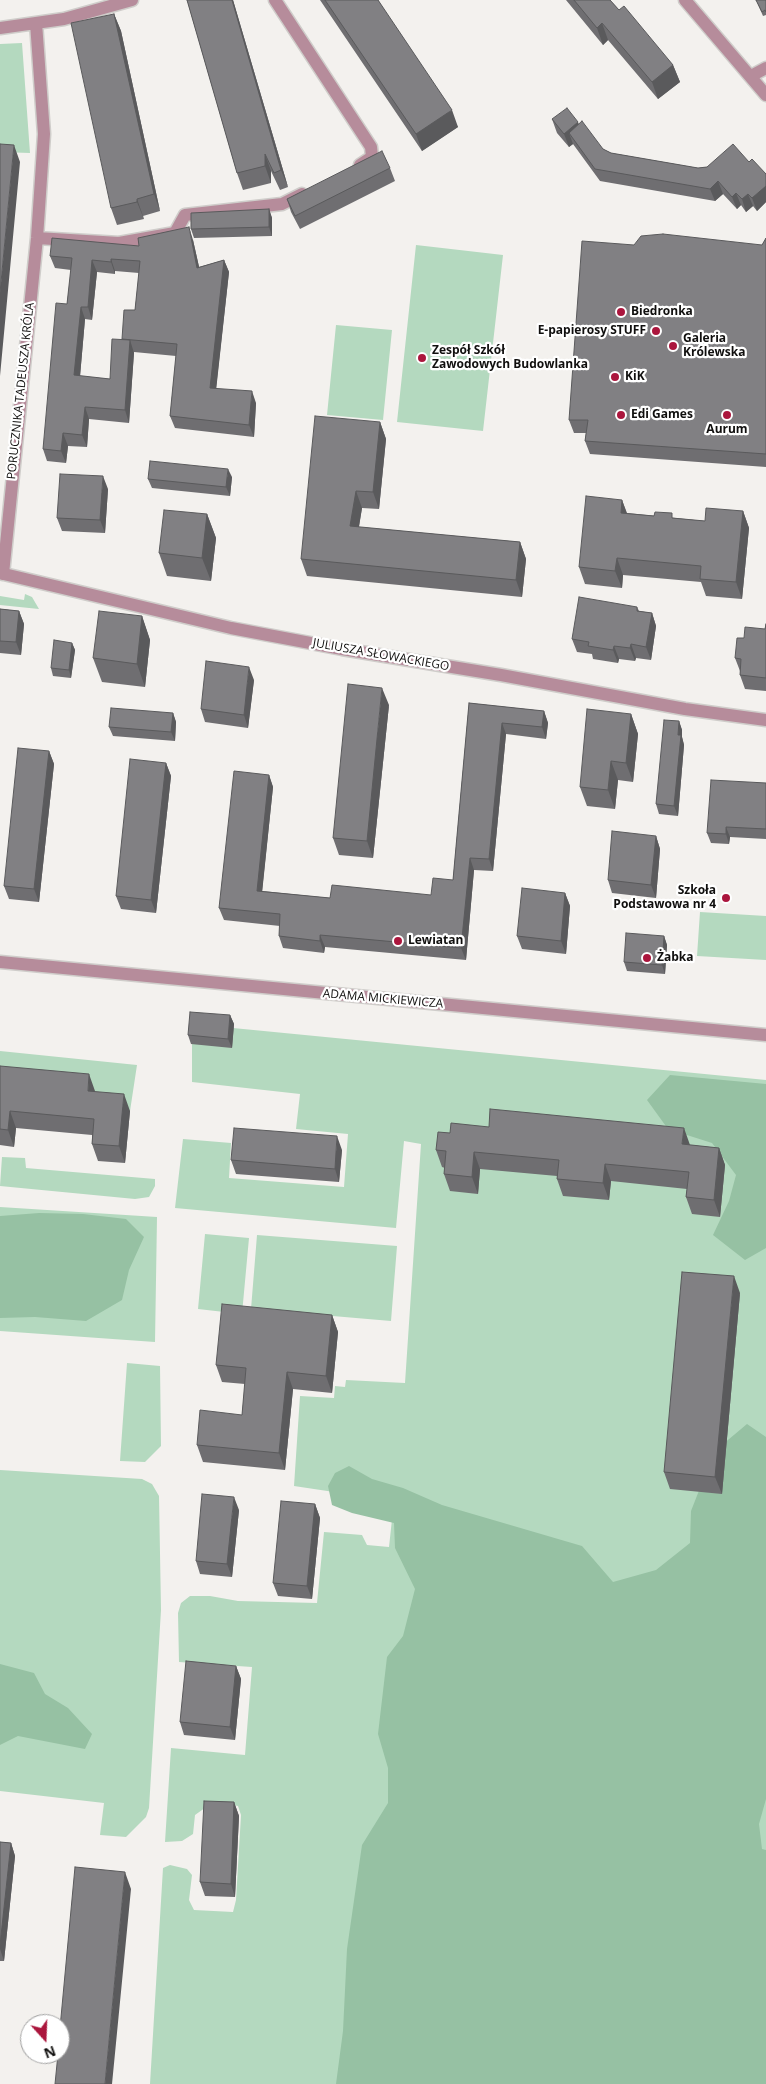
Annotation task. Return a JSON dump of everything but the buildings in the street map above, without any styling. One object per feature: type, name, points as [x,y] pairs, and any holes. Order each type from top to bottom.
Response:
[{"type":"street","points":[[0,28],[64,19],[132,0]]},
{"type":"street","points":[[274,0],[372,147],[372,157],[347,172]]},
{"type":"street","points":[[684,0],[766,95]]},
{"type":"street","name":"PORUCZNIKA TADEUSZA KRÓLA","points":[[2,574],[37,238],[44,134],[36,23]]},
{"type":"street","points":[[751,76],[766,68]]},
{"type":"street","points":[[37,238],[119,243],[175,233],[185,215],[282,204],[315,188]]},
{"type":"street","name":"JULIUSZA SŁOWACKIEGO","points":[[2,574],[230,628],[682,709],[766,720]]},
{"type":"street","name":"ADAMA MICKIEWICZA","points":[[0,962],[766,1035]]},
{"type":"green space","points":[[22,43],[30,153],[0,152],[0,44]]},
{"type":"green space","points":[[416,245],[503,255],[483,431],[397,422]]},
{"type":"green space","points":[[336,325],[392,330],[383,420],[327,415]]},
{"type":"green space","points":[[25,594],[32,597],[39,609],[0,605],[0,596],[24,600]]},
{"type":"green space","points":[[700,912],[766,916],[766,960],[697,956]]},
{"type":"green space","points":[[192,1024],[766,1080],[766,2084],[150,2084],[163,1868],[170,1865],[187,1869],[192,1875],[189,1900],[194,1910],[233,1912],[236,1900],[241,1815],[238,1806],[229,1804],[209,1805],[195,1815],[193,1834],[182,1841],[165,1842],[171,1748],[245,1755],[252,1667],[179,1662],[178,1613],[181,1603],[190,1596],[210,1596],[238,1601],[317,1603],[324,1532],[362,1535],[367,1545],[389,1547],[394,1501],[294,1486],[300,1396],[334,1398],[335,1386],[345,1387],[346,1380],[405,1383],[421,1144],[404,1141],[396,1228],[175,1208],[183,1139],[231,1143],[229,1178],[344,1187],[348,1134],[296,1129],[300,1094],[192,1082]]},
{"type":"green space","points":[[0,1051],[137,1065],[130,1111],[94,1108],[0,1082]]},
{"type":"green space","points":[[670,1075],[766,1084],[766,1248],[745,1260],[713,1235],[729,1201],[736,1175],[712,1143],[668,1129],[647,1100]]},
{"type":"green space","points":[[2,1157],[25,1158],[26,1168],[155,1179],[155,1186],[149,1197],[135,1199],[0,1186]]},
{"type":"green space","points":[[0,1207],[157,1217],[155,1342],[0,1331]]},
{"type":"green space","points":[[39,1213],[83,1214],[126,1219],[144,1237],[129,1270],[122,1300],[86,1321],[35,1317],[0,1318],[0,1216]]},
{"type":"green space","points":[[205,1234],[249,1238],[242,1314],[198,1309]]},
{"type":"green space","points":[[257,1235],[397,1246],[391,1321],[251,1309]]},
{"type":"green space","points":[[127,1363],[160,1366],[161,1446],[145,1462],[120,1461]]},
{"type":"green space","points":[[747,1424],[766,1437],[766,1799],[759,1824],[762,1849],[766,1850],[766,2084],[336,2084],[343,2031],[347,1949],[362,1845],[388,1803],[388,1768],[378,1734],[387,1657],[403,1636],[415,1589],[395,1548],[394,1523],[352,1513],[332,1505],[328,1486],[335,1473],[349,1466],[372,1479],[403,1488],[442,1505],[582,1546],[613,1582],[656,1570],[690,1543],[691,1511],[700,1488],[722,1445]]},
{"type":"green space","points":[[0,1470],[142,1479],[152,1484],[159,1496],[161,1610],[149,1808],[146,1817],[126,1837],[100,1835],[104,1803],[0,1791]]},
{"type":"green space","points":[[0,1664],[34,1673],[45,1694],[68,1708],[92,1734],[85,1749],[18,1736],[0,1745]]},
{"type":"place","name":"Biedronka","points":[[621,312]]},
{"type":"place","name":"E-papierosy STUFF","points":[[656,331]]},
{"type":"place","name":"Galeria Królewska","points":[[673,346]]},
{"type":"place","name":"Zespół Szkół Zawodowych Budowlanka","points":[[422,358]]},
{"type":"place","name":"KiK","points":[[615,377]]},
{"type":"place","name":"Edi Games","points":[[621,415]]},
{"type":"place","name":"Aurum","points":[[727,415]]},
{"type":"place","name":"Szkoła Podstawowa nr 4","points":[[726,898]]},
{"type":"place","name":"Lewiatan","points":[[398,941]]},
{"type":"place","name":"Żabka","points":[[647,958]]}]
